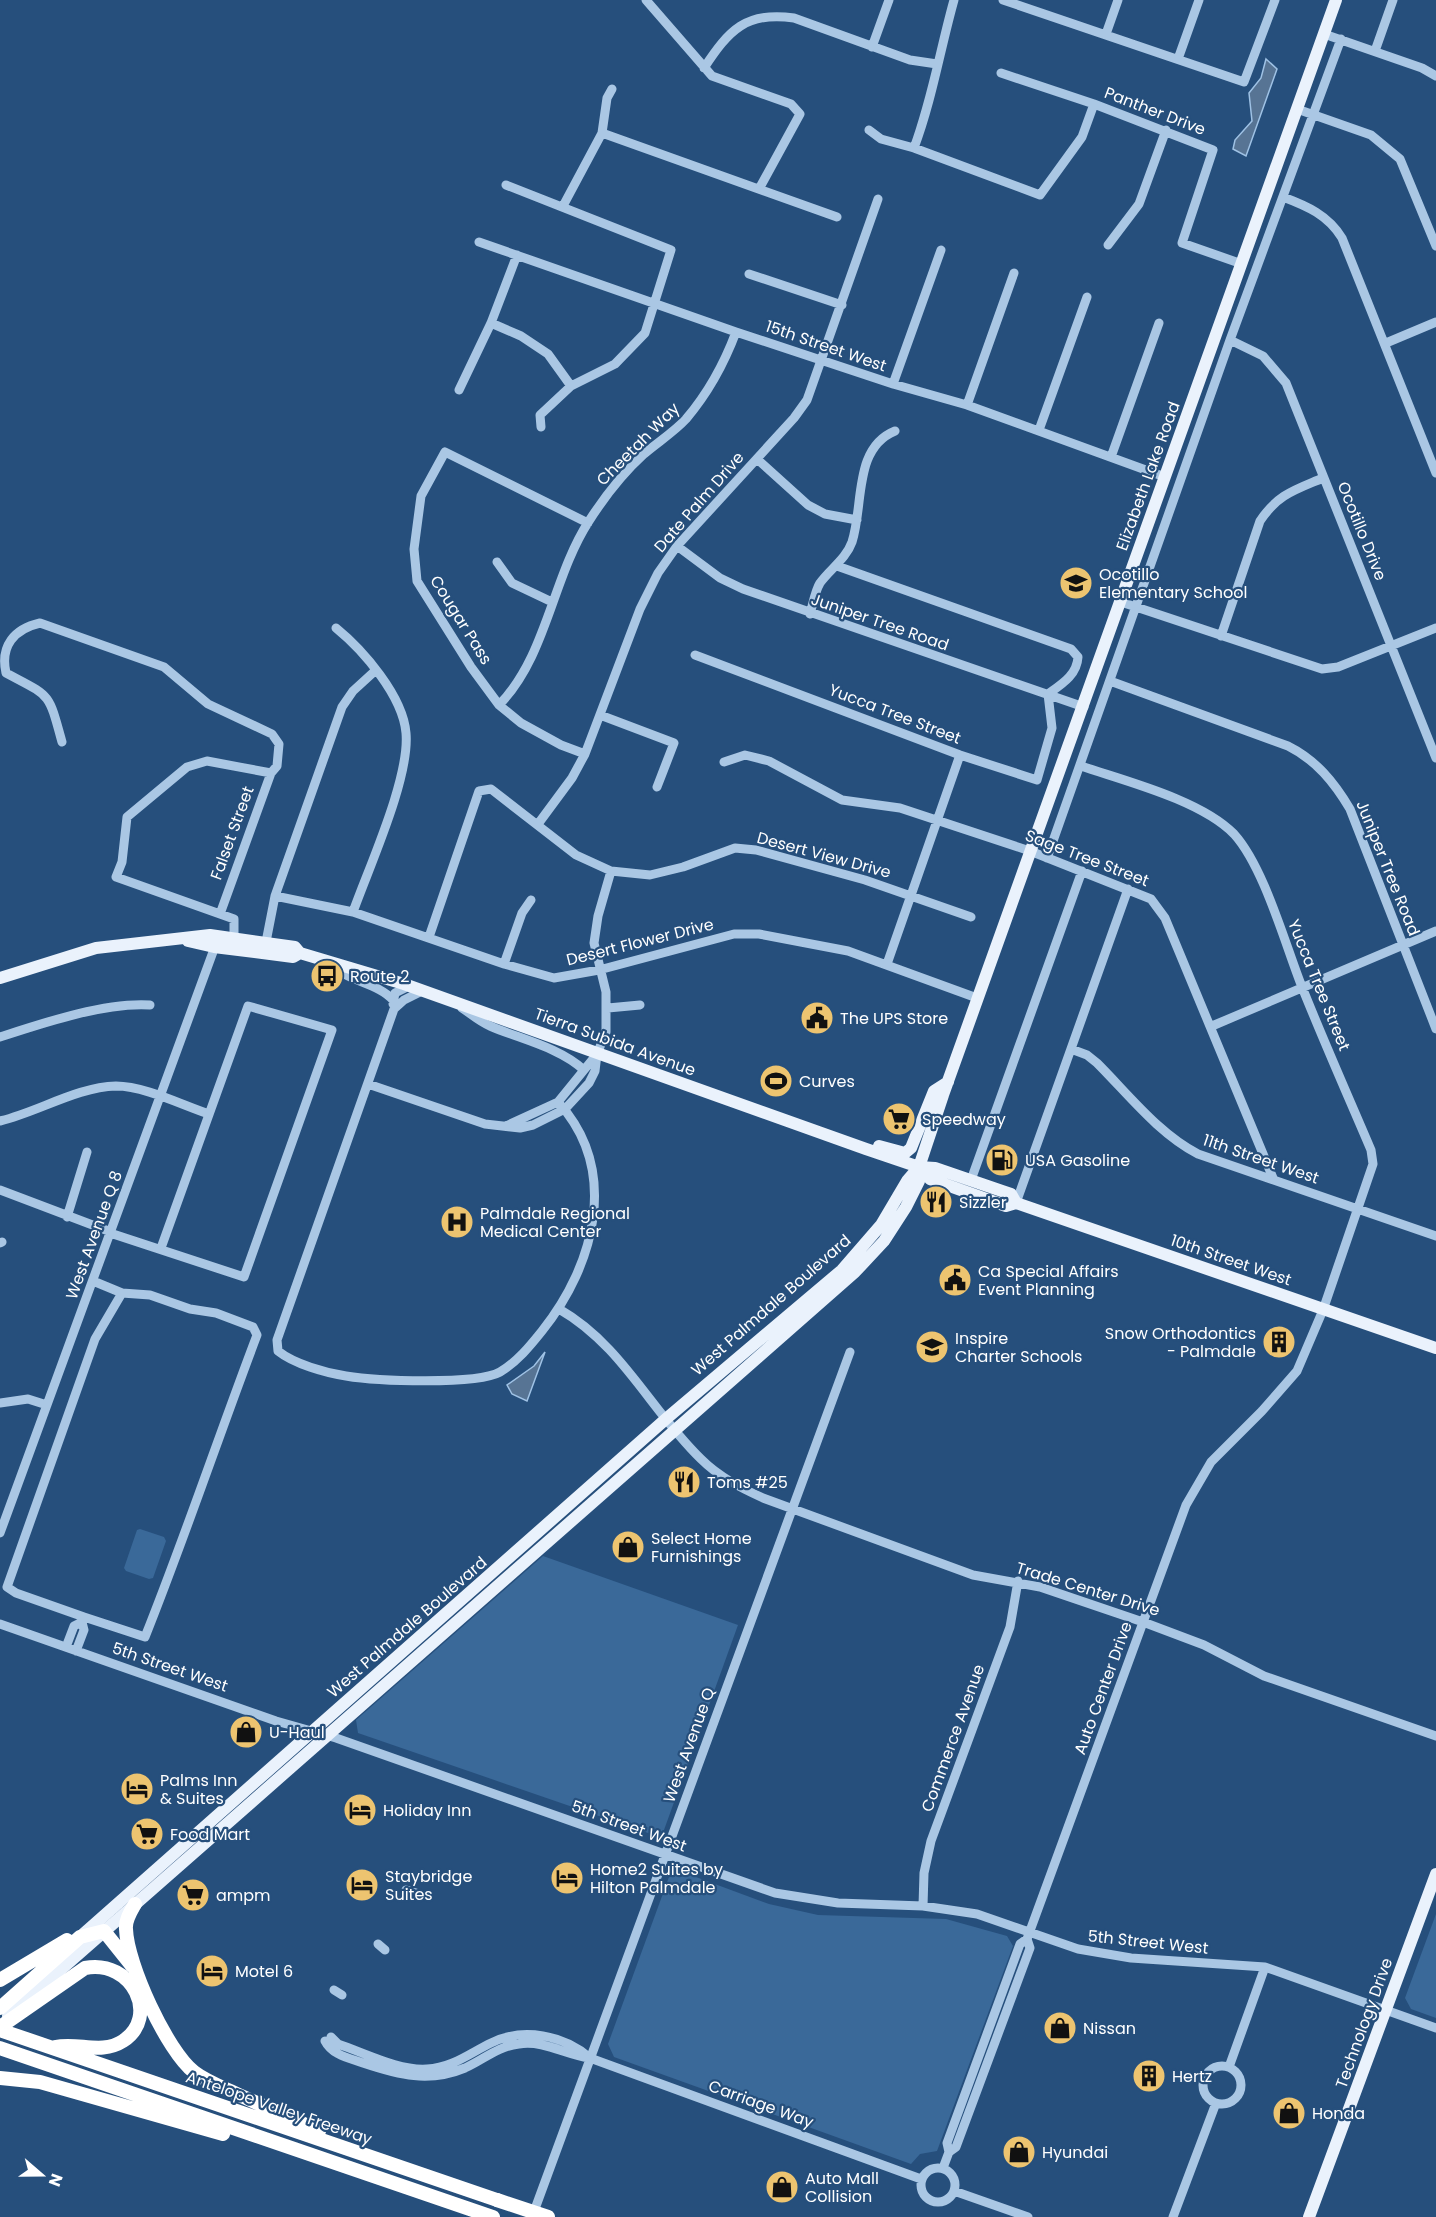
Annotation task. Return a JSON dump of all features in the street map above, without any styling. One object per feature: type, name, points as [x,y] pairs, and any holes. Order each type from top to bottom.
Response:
[{"type":"highway","points":[[135,1904],[125,1927],[137,1972],[167,2040],[178,2058],[195,2073],[334,2138],[349,2149]]},
{"type":"highway","points":[[101,1927],[137,1972]]},
{"type":"highway","points":[[0,2008],[80,1937],[101,1927]]},
{"type":"highway","points":[[0,1980],[101,1927]]},
{"type":"highway","points":[[0,2027],[85,1968],[96,1966],[111,1968],[123,1975],[139,1995],[140,2009],[135,2027],[124,2041],[97,2049],[66,2044],[50,2048]]},
{"type":"highway","name":"Antelope Valley Freeway","points":[[0,2027],[50,2048],[548,2217]]},
{"type":"highway","name":"Antelope Valley Freeway","points":[[0,2048],[493,2217]]},
{"type":"highway","points":[[0,2078],[17,2078],[80,2093],[266,2147],[283,2145]]},
{"type":"main road","name":"Elizabeth Lake Road","points":[[919,1167],[977,998],[1084,707],[1336,0]]},
{"type":"main road","name":"Tierra Subida Avenue","points":[[0,978],[96,948],[219,935],[295,947],[300,953],[324,958],[409,986],[919,1167]]},
{"type":"main road","name":"Tierra Subida Avenue","points":[[181,939],[214,947],[293,957],[300,953]]},
{"type":"main road","points":[[854,1144],[883,1146],[905,1153],[911,1148],[934,1091],[948,1082]]},
{"type":"main road","name":"10th Street West","points":[[919,1167],[935,1168],[1011,1194],[1016,1203]]},
{"type":"main road","name":"10th Street West","points":[[919,1167],[930,1179],[1006,1206],[1016,1203],[1436,1348]]},
{"type":"main road","name":"West Palmdale Boulevard","points":[[101,1927],[135,1904],[147,1886],[176,1868],[207,1832],[229,1812],[234,1800],[676,1431],[851,1269],[881,1225],[907,1180],[919,1167]]},
{"type":"main road","name":"West Palmdale Boulevard","points":[[101,1927],[202,1838],[327,1735],[667,1418],[851,1269]]},
{"type":"main road","name":"Technology Drive","points":[[1310,2217],[1436,1874]]},
{"type":"main road","points":[[0,2027],[101,1927]]},
{"type":"street","points":[[872,46],[889,0]]},
{"type":"street","points":[[914,148],[930,104],[937,64],[954,0]]},
{"type":"street","points":[[1003,0],[1033,5],[1106,34],[1244,81],[1275,0]]},
{"type":"street","points":[[1106,34],[1118,0]]},
{"type":"street","points":[[1178,59],[1199,0]]},
{"type":"street","points":[[1375,51],[1393,0]]},
{"type":"street","points":[[645,1],[712,76],[791,104],[800,114],[759,189]]},
{"type":"street","points":[[704,68],[721,43],[738,25],[777,16],[794,18],[910,60],[937,64]]},
{"type":"street","points":[[1324,34],[1422,68],[1436,76]]},
{"type":"street","points":[[1047,858],[1230,340],[1341,39]]},
{"type":"street","name":"Panther Drive","points":[[1001,73],[1166,130],[1214,150],[1182,243],[1242,264]]},
{"type":"street","points":[[563,206],[602,133],[607,98],[612,89]]},
{"type":"street","points":[[868,130],[881,139],[914,148],[1040,195],[1082,137],[1094,104]]},
{"type":"street","points":[[1297,109],[1371,135],[1400,159],[1436,246]]},
{"type":"street","points":[[1108,244],[1139,204],[1166,130]]},
{"type":"street","points":[[602,133],[837,217]]},
{"type":"street","points":[[506,185],[671,250],[645,333],[615,364],[571,386],[540,415],[541,428]]},
{"type":"street","points":[[1283,196],[1315,210],[1333,224],[1342,238],[1436,472]]},
{"type":"street","name":"Date Palm Drive","points":[[538,824],[572,778],[585,754],[640,609],[658,573],[677,546],[757,459],[807,400],[878,200]]},
{"type":"street","name":"15th Street West","points":[[478,242],[736,332],[893,384],[967,405],[1166,477]]},
{"type":"street","points":[[893,384],[941,250]]},
{"type":"street","points":[[459,390],[491,323],[518,255]]},
{"type":"street","points":[[967,405],[1014,273]]},
{"type":"street","points":[[749,274],[842,304]]},
{"type":"street","points":[[1039,430],[1087,297]]},
{"type":"street","points":[[1111,457],[1159,322]]},
{"type":"street","points":[[1386,343],[1436,322]]},
{"type":"street","points":[[491,323],[521,336],[548,354],[571,386]]},
{"type":"street","name":"Cheetah Way","points":[[499,705],[514,689],[525,671],[569,556],[588,523],[613,485],[643,455],[684,421],[698,404],[712,385],[736,332]]},
{"type":"street","name":"Ocotillo Drive","points":[[1230,340],[1263,356],[1286,383],[1436,758]]},
{"type":"street","points":[[810,614],[820,583],[837,566],[851,545],[858,520],[864,468],[880,437],[895,431]]},
{"type":"street","name":"Cougar Pass","points":[[585,754],[561,745],[521,723],[499,705],[471,667],[417,581],[414,549],[421,496],[445,452],[588,523]]},
{"type":"street","points":[[757,459],[808,505],[825,514],[858,520]]},
{"type":"street","points":[[1221,636],[1260,521],[1271,504],[1287,493],[1323,478]]},
{"type":"street","name":"Juniper Tree Road","points":[[677,546],[720,578],[810,614],[1084,707]]},
{"type":"street","points":[[497,562],[512,583],[552,602]]},
{"type":"street","points":[[837,566],[1071,649],[1078,657],[1078,667],[1071,676],[1048,694]]},
{"type":"street","points":[[1121,602],[1322,669],[1338,667],[1436,628]]},
{"type":"street","points":[[62,742],[51,703],[43,691],[6,673],[3,661],[9,639],[26,626],[40,623],[164,667],[208,704],[272,734],[279,744],[277,766],[271,773]]},
{"type":"street","points":[[336,628],[358,646],[376,670],[399,707],[406,731],[405,760],[353,912]]},
{"type":"street","name":"Yucca Tree Street","points":[[695,655],[960,754],[1037,780],[1052,728],[1048,694]]},
{"type":"street","points":[[266,942],[275,896],[342,707],[353,691],[376,670]]},
{"type":"street","name":"Juniper Tree Road","points":[[1110,681],[1288,746],[1314,763],[1329,778],[1350,809],[1436,1029]]},
{"type":"street","points":[[600,715],[674,743],[657,787]]},
{"type":"street","points":[[887,964],[960,754]]},
{"type":"street","name":"Sage Tree Street","points":[[724,762],[745,755],[769,761],[842,800],[900,808],[1030,851],[1151,899],[1165,918],[1212,1026],[1273,1178]]},
{"type":"street","name":"Falset Street","points":[[207,761],[271,773],[220,914],[116,877],[122,862],[127,817],[187,767],[207,761]]},
{"type":"street","name":"Yucca Tree Street","points":[[1081,766],[1162,793],[1205,814],[1234,834],[1265,891],[1302,988],[1371,1150],[1373,1164],[1323,1310]]},
{"type":"street","name":"Desert View Drive","points":[[429,937],[479,791],[491,789],[576,855],[611,872],[650,875],[735,848],[746,849],[865,880],[971,917]]},
{"type":"street","points":[[971,1180],[1082,871]]},
{"type":"street","points":[[506,1126],[558,1102],[597,1054],[606,1032],[608,1008],[599,970],[595,933],[611,872]]},
{"type":"street","points":[[1016,1203],[1128,889]]},
{"type":"street","name":"Desert Flower Drive","points":[[275,896],[353,912],[504,964],[554,978],[599,970],[746,933],[772,935],[837,949],[887,964],[977,998]]},
{"type":"street","points":[[504,964],[522,913],[531,900]]},
{"type":"street","points":[[220,914],[236,920],[234,937]]},
{"type":"street","points":[[1212,1026],[1436,931]]},
{"type":"street","name":"West Avenue Q 8","points":[[0,1533],[219,935]]},
{"type":"street","points":[[324,958],[343,976],[379,990],[394,1005]]},
{"type":"street","points":[[409,986],[395,993],[394,1005],[368,1084],[276,1340],[278,1351],[284,1356],[346,1376],[479,1379],[498,1373],[511,1365],[559,1309],[577,1273],[592,1233],[596,1197],[585,1148],[565,1109],[558,1102]]},
{"type":"street","points":[[394,1005],[422,991]]},
{"type":"street","points":[[456,1003],[487,1026],[556,1053],[584,1070]]},
{"type":"street","points":[[0,1037],[47,1021],[134,1004],[150,1005]]},
{"type":"street","points":[[608,1008],[640,1005]]},
{"type":"street","points":[[0,1191],[67,1217],[244,1277],[332,1030],[248,1006],[161,1248]]},
{"type":"street","name":"11th Street West","points":[[1071,1049],[1087,1055],[1097,1063],[1167,1136],[1198,1154],[1436,1236]]},
{"type":"street","points":[[368,1084],[485,1124],[520,1128],[533,1125],[565,1109],[589,1083],[596,1071],[597,1054]]},
{"type":"street","points":[[0,1121],[91,1090],[107,1088],[134,1088],[210,1114]]},
{"type":"street","points":[[67,1217],[87,1152]]},
{"type":"street","points":[[93,1281],[122,1293],[150,1295],[190,1309],[216,1313],[252,1327],[257,1335],[212,1455],[176,1561],[145,1636],[83,1619],[16,1593],[7,1587],[95,1339],[122,1293]]},
{"type":"street","name":"Trade Center Drive","points":[[559,1309],[574,1318],[606,1346],[701,1459],[721,1475],[763,1498],[973,1575],[1018,1581],[1143,1622],[1204,1645],[1264,1676],[1436,1736]]},
{"type":"street","name":"Auto Center Drive","points":[[943,2168],[949,2152],[947,2143],[1020,1944],[1028,1935],[1143,1622],[1197,1483],[1222,1449],[1262,1411],[1297,1371],[1323,1310]]},
{"type":"street","name":"West Avenue Q","points":[[532,2217],[850,1352]]},
{"type":"street","points":[[0,1403],[28,1399],[47,1405]]},
{"type":"street","points":[[0,1499],[11,1503]]},
{"type":"street","name":"Commerce Avenue","points":[[923,1906],[924,1873],[931,1840],[1010,1627],[1018,1581]]},
{"type":"street","points":[[66,1647],[74,1626],[83,1619]]},
{"type":"street","points":[[76,1650],[84,1630],[83,1619]]},
{"type":"street","name":"5th Street West","points":[[0,1624],[327,1735],[775,1893],[807,1899],[923,1906],[977,1914],[1028,1935],[1078,1949],[1131,1958],[1265,1968],[1436,2028]]},
{"type":"street","points":[[1229,2067],[1265,1968]]},
{"type":"street","name":"Carriage Way","points":[[328,2039],[337,2054],[353,2054],[397,2074],[424,2074],[466,2067],[475,2057],[518,2044],[541,2040],[921,2179]]},
{"type":"street","points":[[1220,2066],[1229,2067],[1239,2077],[1240,2091],[1230,2102],[1215,2103],[1205,2093],[1204,2078],[1209,2071],[1220,2066]]},
{"type":"street","points":[[1173,2217],[1215,2103]]},
{"type":"street","points":[[932,2168],[943,2168],[954,2178],[954,2191],[944,2200],[934,2202],[922,2192],[921,2179],[932,2168]]},
{"type":"street","points":[[954,2191],[1028,2217]]},
{"type":"shaded area","points":[[1266,59],[1277,69],[1246,156],[1233,149],[1235,140],[1252,121],[1249,93],[1261,78]]},
{"type":"shaded area","points":[[545,1352],[527,1401],[512,1394],[507,1385],[534,1366]]},
{"type":"shaded area","points":[[137,1530],[164,1537],[166,1541],[153,1578],[149,1579],[126,1571],[124,1568]]},
{"type":"shaded area","points":[[543,1556],[738,1625],[664,1830],[654,1835],[358,1733],[356,1720]]},
{"type":"shaded area","points":[[677,1870],[769,1904],[818,1915],[946,1919],[1007,1936],[1013,1946],[937,2151],[920,2154],[911,2164],[614,2057],[608,2044],[669,1877]]},
{"type":"shaded area","points":[[1436,1914],[1436,2018],[1411,2009],[1405,1998]]},
{"type":"place","name":"Ocotillo Elementary School","points":[[1076,583]]},
{"type":"place","name":"Route 2","points":[[327,976]]},
{"type":"place","name":"The UPS Store","points":[[817,1018]]},
{"type":"place","name":"Curves","points":[[776,1081]]},
{"type":"place","name":"Speedway","points":[[899,1119]]},
{"type":"place","name":"USA Gasoline","points":[[1002,1160]]},
{"type":"place","name":"Sizzler","points":[[936,1202]]},
{"type":"place","name":"Palmdale Regional Medical Center","points":[[457,1222]]},
{"type":"place","name":"Ca Special Affairs Event Planning","points":[[955,1280]]},
{"type":"place","name":"Snow Orthodontics - Palmdale","points":[[1279,1342]]},
{"type":"place","name":"Inspire Charter Schools","points":[[932,1347]]},
{"type":"place","name":"Toms #25","points":[[684,1482]]},
{"type":"place","name":"Select Home Furnishings","points":[[628,1547]]},
{"type":"place","name":"U-Haul","points":[[246,1732]]},
{"type":"place","name":"Palms Inn & Suites","points":[[137,1789]]},
{"type":"place","name":"Holiday Inn","points":[[360,1810]]},
{"type":"place","name":"Food Mart","points":[[147,1834]]},
{"type":"place","name":"Home2 Suites by Hilton Palmdale","points":[[567,1878]]},
{"type":"place","name":"Staybridge Suites","points":[[362,1885]]},
{"type":"place","name":"ampm","points":[[193,1895]]},
{"type":"place","name":"Motel 6","points":[[212,1971]]},
{"type":"place","name":"Nissan","points":[[1060,2028]]},
{"type":"place","name":"Hertz","points":[[1149,2076]]},
{"type":"place","name":"Honda","points":[[1289,2113]]},
{"type":"place","name":"Hyundai","points":[[1019,2152]]},
{"type":"place","name":"Auto Mall Collision","points":[[782,2187]]}]
